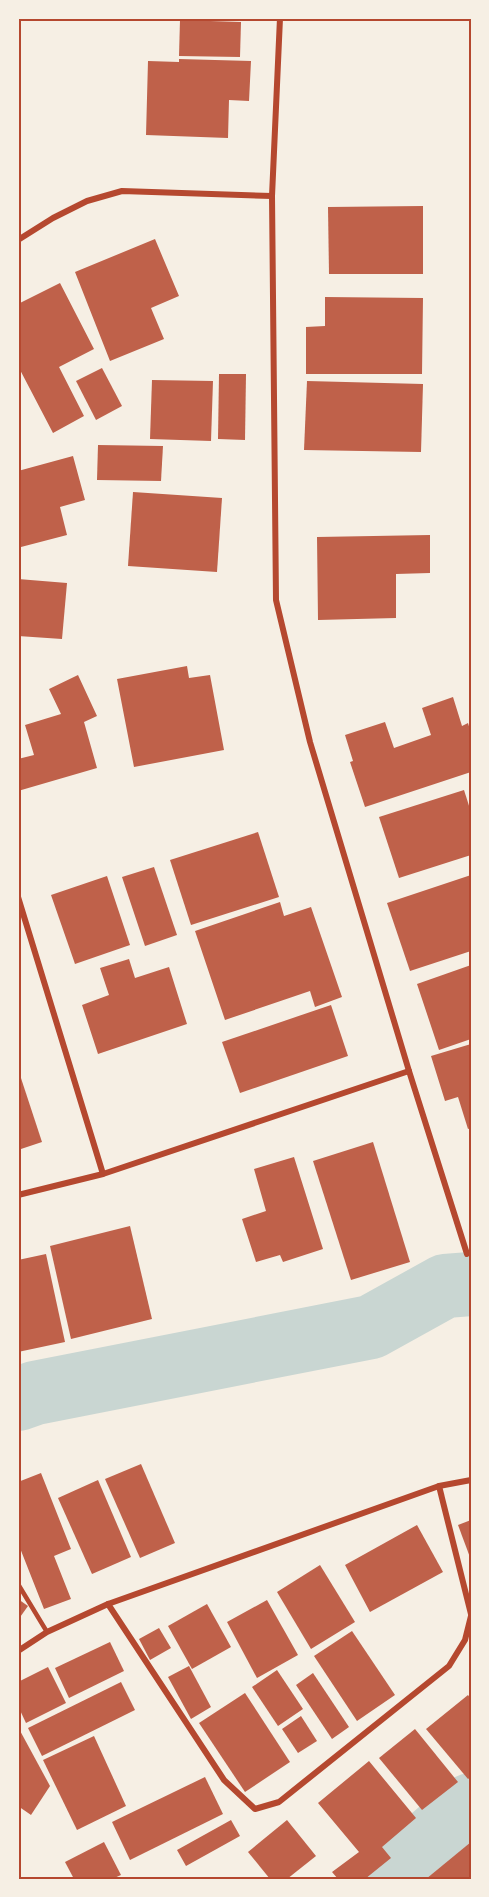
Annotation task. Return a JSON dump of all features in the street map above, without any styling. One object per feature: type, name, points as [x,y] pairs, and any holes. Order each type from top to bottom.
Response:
[{"type":"street","points":[[280,18],[272,196],[276,600],[310,742],[409,1071],[467,1254]]},
{"type":"street","points":[[18,240],[53,218],[87,201],[122,191],[272,196]]},
{"type":"street","points":[[18,897],[103,1174]]},
{"type":"street","points":[[18,1195],[103,1174],[409,1071]]},
{"type":"street","points":[[18,1651],[47,1632],[108,1604],[439,1486],[471,1480]]},
{"type":"street","points":[[108,1604],[224,1780],[255,1809],[279,1802],[449,1666],[465,1640],[471,1615],[439,1486]]},
{"type":"lane","points":[[18,1584],[47,1632]]},
{"type":"building","points":[[180,20],[241,22],[240,57],[179,56]]},
{"type":"building","points":[[179,59],[251,61],[249,101],[229,100],[228,138],[146,135],[148,61],[179,62]]},
{"type":"building","points":[[423,206],[423,274],[329,274],[328,207]]},
{"type":"building","points":[[155,239],[179,296],[151,308],[164,339],[110,361],[75,272]]},
{"type":"building","points":[[60,283],[94,349],[59,367],[84,416],[53,433],[18,366],[18,304]]},
{"type":"building","points":[[325,297],[423,298],[422,374],[306,374],[306,327],[325,326]]},
{"type":"building","points":[[102,368],[122,406],[96,420],[76,381]]},
{"type":"building","points":[[219,374],[246,374],[245,440],[218,439]]},
{"type":"building","points":[[152,380],[213,381],[211,441],[150,439]]},
{"type":"building","points":[[307,381],[423,384],[421,452],[304,450]]},
{"type":"building","points":[[98,445],[163,446],[161,481],[97,480]]},
{"type":"building","points":[[73,456],[85,500],[60,507],[67,535],[21,547],[18,535],[18,471]]},
{"type":"building","points":[[133,492],[222,498],[217,572],[128,566]]},
{"type":"building","points":[[430,535],[430,573],[396,574],[396,618],[318,620],[317,537]]},
{"type":"building","points":[[18,579],[67,583],[62,639],[18,636]]},
{"type":"building","points":[[187,666],[189,678],[210,675],[224,750],[134,767],[117,679]]},
{"type":"building","points":[[78,675],[97,716],[84,722],[97,768],[18,791],[18,759],[34,755],[25,725],[61,714],[49,689]]},
{"type":"building","points":[[453,697],[462,726],[468,723],[471,733],[471,772],[365,807],[350,762],[353,761],[345,735],[385,722],[394,748],[431,735],[422,708]]},
{"type":"building","points":[[464,790],[471,812],[471,855],[399,878],[379,817]]},
{"type":"building","points":[[258,832],[279,897],[191,925],[170,860]]},
{"type":"building","points":[[154,867],[177,935],[145,946],[122,877]]},
{"type":"building","points":[[471,875],[471,951],[410,971],[387,903]]},
{"type":"building","points":[[107,876],[130,945],[75,964],[51,895]]},
{"type":"building","points":[[280,902],[284,916],[311,907],[342,997],[315,1007],[310,991],[225,1020],[195,931]]},
{"type":"building","points":[[129,959],[135,978],[169,967],[187,1024],[98,1054],[82,1005],[109,995],[100,968]]},
{"type":"building","points":[[471,965],[471,1039],[439,1050],[417,984]]},
{"type":"building","points":[[331,1005],[348,1056],[240,1093],[222,1042]]},
{"type":"building","points":[[471,1044],[471,1128],[468,1129],[458,1097],[445,1101],[431,1056]]},
{"type":"building","points":[[18,1069],[42,1142],[18,1150]]},
{"type":"building","points":[[373,1142],[410,1262],[351,1280],[313,1161]]},
{"type":"building","points":[[294,1157],[323,1249],[283,1262],[280,1255],[256,1262],[242,1219],[266,1211],[254,1169]]},
{"type":"building","points":[[130,1226],[152,1319],[71,1339],[50,1246]]},
{"type":"building","points":[[46,1254],[65,1342],[18,1352],[18,1260]]},
{"type":"building","points":[[141,1464],[175,1543],[140,1558],[105,1479]]},
{"type":"building","points":[[41,1473],[71,1549],[54,1556],[71,1599],[44,1609],[18,1543],[18,1482]]},
{"type":"building","points":[[98,1480],[131,1557],[92,1574],[58,1498]]},
{"type":"building","points":[[471,1520],[471,1560],[458,1525]]},
{"type":"building","points":[[417,1525],[443,1572],[370,1612],[345,1565]]},
{"type":"building","points":[[320,1565],[355,1622],[311,1649],[277,1592]]},
{"type":"building","points":[[18,1599],[28,1606],[18,1620]]},
{"type":"building","points":[[267,1600],[298,1655],[257,1678],[227,1622]]},
{"type":"building","points":[[207,1604],[231,1647],[192,1669],[168,1626]]},
{"type":"building","points":[[159,1628],[171,1648],[150,1660],[139,1639]]},
{"type":"building","points":[[352,1631],[395,1695],[357,1721],[314,1656]]},
{"type":"building","points":[[110,1642],[124,1671],[69,1698],[55,1668]]},
{"type":"building","points":[[189,1666],[211,1707],[191,1719],[168,1677]]},
{"type":"building","points":[[48,1667],[66,1703],[26,1723],[18,1706],[18,1682]]},
{"type":"building","points":[[277,1670],[303,1709],[278,1726],[252,1687]]},
{"type":"building","points":[[313,1673],[349,1727],[332,1739],[296,1685]]},
{"type":"building","points":[[121,1682],[135,1710],[42,1756],[28,1728]]},
{"type":"building","points":[[245,1693],[290,1762],[245,1792],[199,1723]]},
{"type":"building","points":[[468,1695],[471,1699],[471,1777],[468,1779],[426,1729]]},
{"type":"building","points":[[301,1716],[317,1741],[298,1753],[282,1729]]},
{"type":"building","points":[[18,1727],[50,1786],[31,1815],[18,1806]]},
{"type":"building","points":[[415,1729],[458,1782],[422,1810],[379,1758]]},
{"type":"building","points":[[94,1736],[126,1806],[77,1830],[43,1760]]},
{"type":"building","points":[[369,1761],[416,1818],[382,1847],[391,1858],[365,1879],[338,1879],[332,1872],[359,1852],[318,1803]]},
{"type":"building","points":[[205,1777],[223,1814],[130,1860],[112,1822]]},
{"type":"building","points":[[231,1820],[240,1836],[186,1866],[177,1850]]},
{"type":"building","points":[[287,1820],[316,1856],[287,1879],[270,1879],[248,1852]]},
{"type":"building","points":[[104,1842],[121,1875],[112,1879],[74,1879],[65,1862]]},
{"type":"building","points":[[471,1842],[471,1879],[426,1879]]},
{"type":"waterway","points":[[18,1399],[35,1393],[371,1327],[445,1286],[471,1284]]},
{"type":"waterway","points":[[384,1879],[471,1805]]}]
